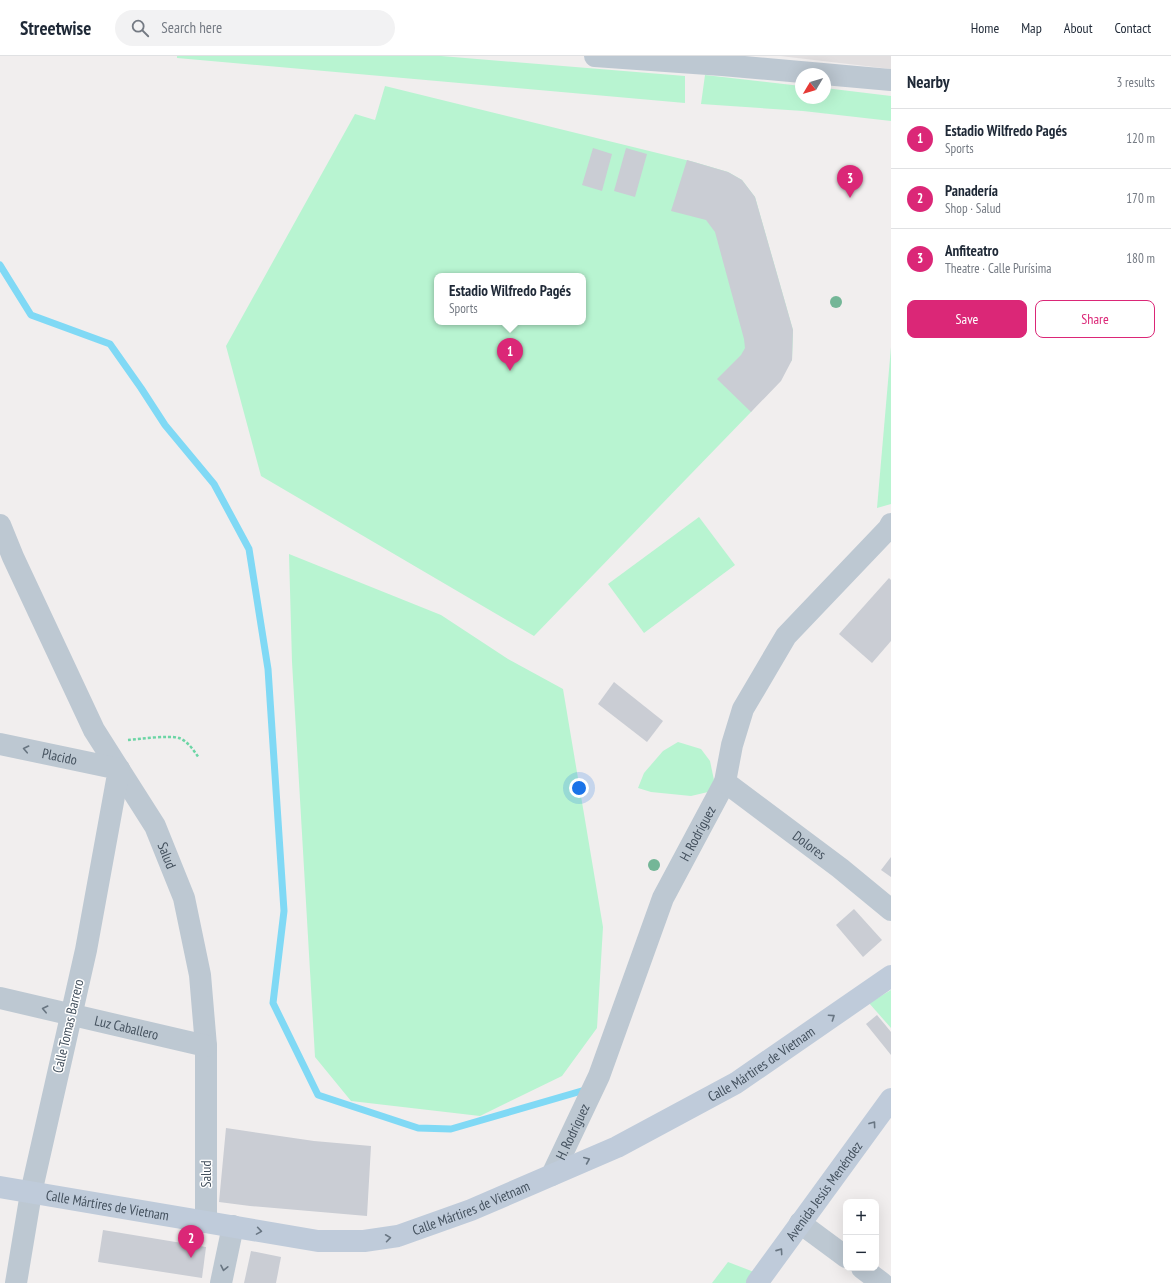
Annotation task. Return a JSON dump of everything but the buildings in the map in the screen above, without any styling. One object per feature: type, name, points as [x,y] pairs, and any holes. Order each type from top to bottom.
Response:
[{"type":"main road","name":"Calle Mártires de Vietnam","points":[[0,1187],[318,1241],[364,1241],[398,1236],[471,1210],[617,1147],[736,1082],[891,976]]},
{"type":"main road","name":"Avenida Jesús Menéndez","points":[[757,1283],[891,1098]]},
{"type":"street","points":[[595,56],[722,64],[891,80]]},
{"type":"street","name":"H. Rodríguez","points":[[552,1175],[600,1076],[664,898],[725,782],[732,746],[743,709],[786,636],[866,550],[889,528],[891,524]]},
{"type":"street","name":"Salud","points":[[0,525],[13,557],[94,730],[155,826],[184,898],[200,975],[206,1046],[206,1222]]},
{"type":"street","name":"Placido","points":[[0,744],[119,768]]},
{"type":"street","name":"Calle Tomas Barrero","points":[[16,1283],[31,1193],[86,950],[119,768]]},
{"type":"street","name":"Dolores","points":[[725,782],[840,868],[891,910]]},
{"type":"street","name":"Luz Caballero","points":[[0,998],[206,1046]]},
{"type":"street","points":[[800,1223],[843,1255]]},
{"type":"street","points":[[221,1283],[233,1226]]},
{"type":"street","points":[[866,1271],[882,1283]]},
{"type":"path","points":[[102,743],[157,738],[180,738],[189,745],[199,758]]},
{"type":"shaded area","points":[[780,56],[891,56],[891,69]]},
{"type":"green space","points":[[177,56],[441,56],[685,76],[685,103],[177,58]]},
{"type":"green space","points":[[705,75],[795,85],[795,104],[831,104],[831,89],[891,96],[891,121],[803,111],[701,104]]},
{"type":"green space","points":[[385,86],[694,162],[728,172],[742,180],[755,197],[793,330],[792,360],[751,412],[534,636],[261,476],[226,346],[355,114],[375,120]]},
{"type":"green space","points":[[891,347],[891,504],[877,508]]},
{"type":"green space","points":[[699,517],[735,565],[644,633],[608,584]]},
{"type":"green space","points":[[289,554],[441,615],[508,659],[563,689],[603,927],[597,1028],[562,1076],[480,1116],[351,1101],[315,1057],[292,662]]},
{"type":"green space","points":[[678,742],[701,749],[710,761],[714,780],[708,792],[691,796],[651,792],[638,788],[644,773],[663,751]]},
{"type":"green space","points":[[891,990],[891,1028],[869,1003]]},
{"type":"green space","points":[[728,1262],[754,1272],[746,1283],[712,1283]]},
{"type":"waterway","points":[[0,265],[31,315],[110,344],[165,425],[214,484],[249,549],[268,669],[284,911],[273,1003],[318,1095],[418,1128],[451,1129],[585,1090]]},
{"type":"place","name":"Anfiteatro","points":[[850,198]]},
{"type":"place","name":"Estadio Wilfredo Pagés","points":[[510,371]]},
{"type":"place","name":"Panadería","points":[[191,1258]]}]
